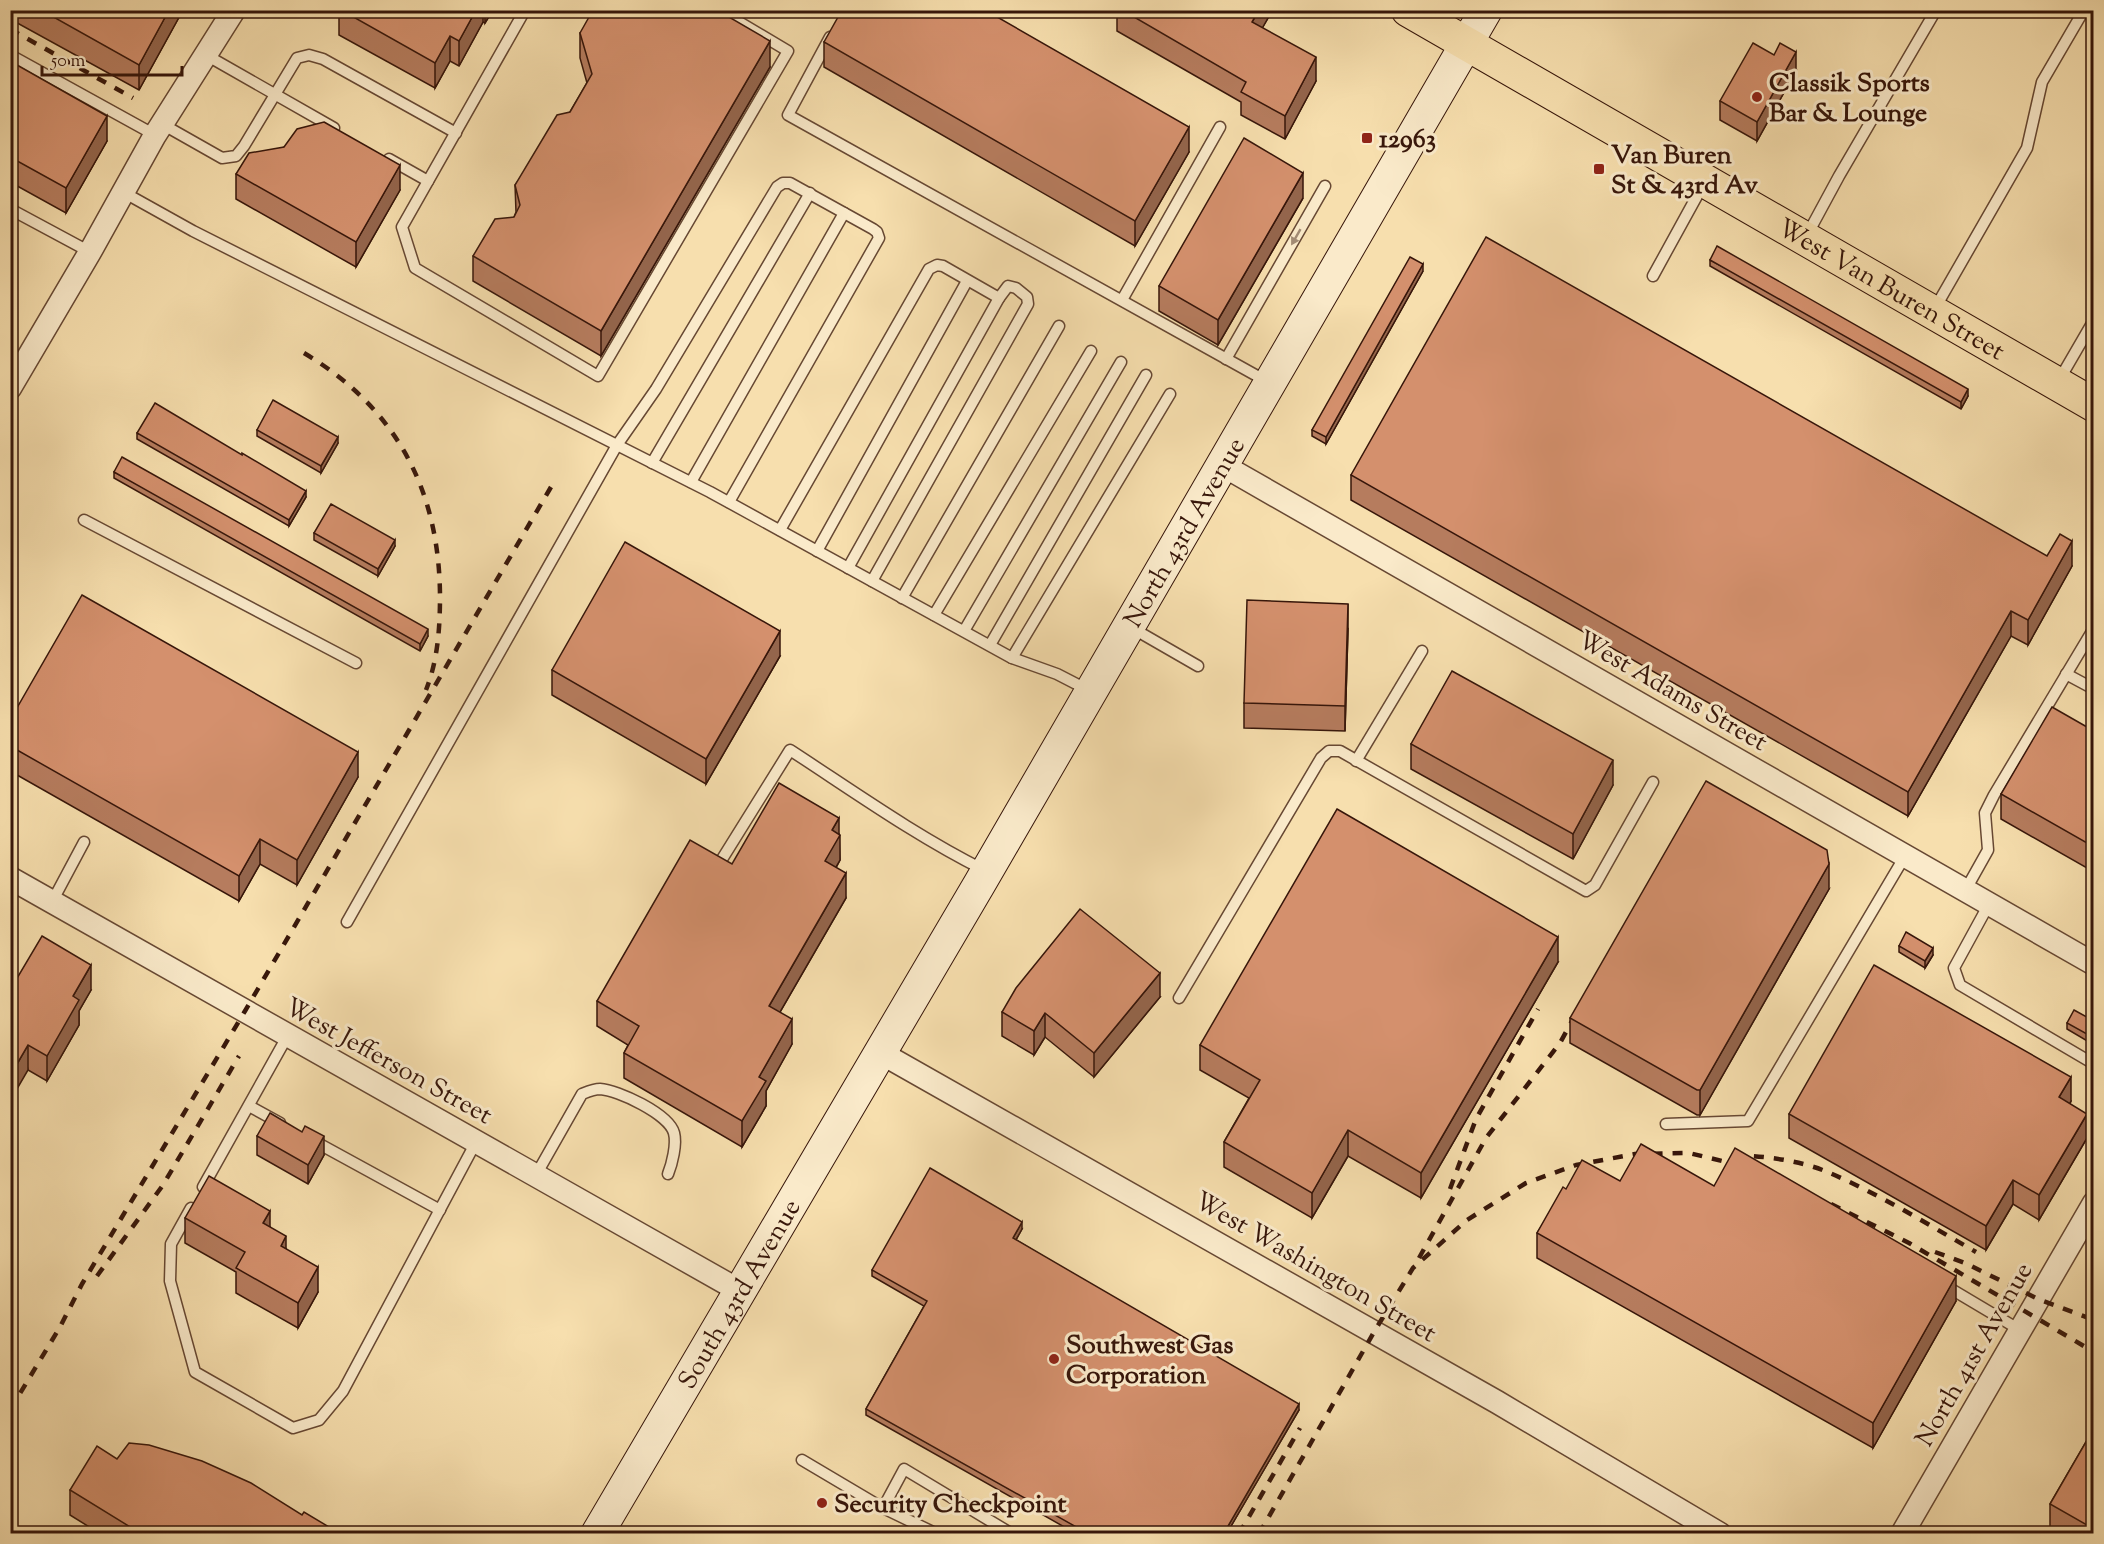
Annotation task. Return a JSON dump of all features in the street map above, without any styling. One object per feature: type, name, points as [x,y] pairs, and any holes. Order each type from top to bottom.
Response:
[{"type":"main road","name":"West Van Buren Street","points":[[1408,10],[2094,405]]},
{"type":"main road","name":"North 43rd Avenue","points":[[880,1053],[1224,466],[1486,10]]},
{"type":"main road","name":"South 43rd Avenue","points":[[597,1533],[880,1053]]},
{"type":"street","points":[[10,388],[90,252],[158,129],[234,10]]},
{"type":"street","name":"West Adams Street","points":[[1224,466],[2094,964]]},
{"type":"street","name":"West Jefferson Street","points":[[10,878],[740,1290]]},
{"type":"street","name":"West Washington Street","points":[[880,1053],[1497,1402],[1720,1533]]},
{"type":"street","name":"North 41st Avenue","points":[[1902,1533],[2094,1203]]},
{"type":"lane","points":[[525,10],[402,227],[415,268],[598,376],[788,51],[719,10]]},
{"type":"lane","points":[[1804,240],[1936,10]]},
{"type":"lane","points":[[1932,313],[2027,148],[2042,82],[2084,10]]},
{"type":"lane","points":[[833,32],[788,115],[1270,384]]},
{"type":"lane","points":[[10,55],[158,129],[222,158],[236,156],[297,58],[309,55],[323,60],[456,133]]},
{"type":"lane","points":[[206,55],[346,135]]},
{"type":"lane","points":[[1122,300],[1220,127]]},
{"type":"lane","points":[[377,152],[428,181]]},
{"type":"lane","points":[[1653,276],[1705,182]]},
{"type":"lane","points":[[347,922],[617,445],[656,388],[777,188],[783,183],[790,183],[877,232],[877,242],[729,502]]},
{"type":"lane","points":[[1226,359],[1325,186]]},
{"type":"lane","points":[[123,192],[193,231],[691,482],[1012,658],[1057,674],[1092,692]]},
{"type":"lane","points":[[652,463],[810,193]]},
{"type":"lane","points":[[10,209],[90,252]]},
{"type":"lane","points":[[691,482],[844,213]]},
{"type":"lane","points":[[780,530],[929,269],[943,266],[999,298]]},
{"type":"lane","points":[[817,551],[967,281]]},
{"type":"lane","points":[[848,568],[999,298],[1008,286],[1022,292],[1029,301],[872,581]]},
{"type":"lane","points":[[2056,384],[2094,320]]},
{"type":"lane","points":[[902,598],[1059,326]]},
{"type":"lane","points":[[933,615],[1091,351]]},
{"type":"lane","points":[[964,631],[1121,362]]},
{"type":"lane","points":[[990,645],[1146,375]]},
{"type":"lane","points":[[1012,658],[1170,394]]},
{"type":"lane","points":[[84,520],[356,663]]},
{"type":"lane","points":[[1130,626],[1198,666]]},
{"type":"lane","points":[[1965,891],[1988,850],[1985,813],[1989,804],[2094,628]]},
{"type":"lane","points":[[1356,761],[1422,651]]},
{"type":"lane","points":[[2066,674],[2094,689]]},
{"type":"lane","points":[[719,864],[790,750],[894,818],[987,871]]},
{"type":"lane","points":[[1179,998],[1321,758],[1329,752],[1340,751],[1586,891],[1595,885],[1653,782]]},
{"type":"lane","points":[[52,902],[84,842]]},
{"type":"lane","points":[[1666,1124],[1748,1121],[1905,856]]},
{"type":"lane","points":[[1989,904],[1954,968],[1960,985],[2094,1065]]},
{"type":"lane","points":[[288,1035],[171,1244],[170,1281],[195,1372],[293,1428],[319,1420],[343,1391],[476,1142]]},
{"type":"lane","points":[[536,1175],[582,1094],[598,1089],[621,1094],[664,1117],[674,1132],[673,1162],[668,1174]]},
{"type":"lane","points":[[249,1106],[440,1210]]},
{"type":"lane","points":[[1938,1282],[2020,1330]]},
{"type":"lane","points":[[802,1460],[920,1530],[937,1533]]},
{"type":"lane","points":[[883,1508],[904,1469],[1012,1533]]},
{"type":"building","points":[[41,10],[169,10],[139,65]]},
{"type":"building","points":[[341,10],[476,10],[459,41],[450,36],[435,63]]},
{"type":"building","points":[[593,10],[717,10],[770,41],[601,331],[473,256],[495,219],[514,217],[520,205],[515,185],[557,115],[570,112],[592,74],[580,33]]},
{"type":"building","points":[[842,10],[985,10],[1189,127],[1135,221],[824,42]]},
{"type":"building","points":[[1122,10],[1259,10],[1252,22],[1316,57],[1285,116],[1241,92],[1246,82]]},
{"type":"building","points":[[1753,43],[1774,55],[1780,43],[1796,52],[1757,122],[1720,101]]},
{"type":"building","points":[[10,61],[107,116],[66,188],[10,157]]},
{"type":"building","points":[[324,122],[400,165],[356,242],[236,174],[249,153],[284,147],[297,129]]},
{"type":"building","points":[[1244,138],[1303,173],[1218,320],[1159,286]]},
{"type":"building","points":[[1486,237],[2047,556],[2060,534],[2072,541],[2028,620],[2011,611],[1908,792],[1351,475]]},
{"type":"building","points":[[1717,246],[1968,389],[1961,402],[1710,260]]},
{"type":"building","points":[[1410,257],[1423,264],[1326,437],[1312,430]]},
{"type":"building","points":[[273,400],[338,437],[321,466],[257,430]]},
{"type":"building","points":[[155,403],[306,491],[289,520],[137,433]]},
{"type":"building","points":[[122,457],[428,629],[420,644],[114,472]]},
{"type":"building","points":[[331,504],[395,540],[378,569],[314,533]]},
{"type":"building","points":[[625,542],[780,631],[706,759],[552,670]]},
{"type":"building","points":[[82,595],[358,752],[297,860],[260,839],[239,876],[10,746],[10,720]]},
{"type":"building","points":[[1247,600],[1348,604],[1345,706],[1244,703]]},
{"type":"building","points":[[1452,671],[1613,760],[1573,834],[1411,744]]},
{"type":"building","points":[[2052,707],[2094,731],[2094,847],[2001,794]]},
{"type":"building","points":[[1706,781],[1827,850],[1829,864],[1700,1090],[1697,1090],[1570,1018]]},
{"type":"building","points":[[779,783],[839,818],[832,830],[840,835],[825,861],[846,873],[769,1006],[792,1019],[759,1077],[766,1081],[742,1121],[624,1053],[639,1026],[597,1001],[690,840],[732,864]]},
{"type":"building","points":[[1337,809],[1558,937],[1421,1173],[1348,1130],[1312,1193],[1224,1142],[1260,1080],[1200,1045]]},
{"type":"building","points":[[1080,909],[1160,973],[1094,1053],[1045,1013],[1034,1031],[1002,1012],[1016,988]]},
{"type":"building","points":[[1906,932],[1933,948],[1925,961],[1899,946]]},
{"type":"building","points":[[42,936],[91,965],[73,996],[79,1000],[47,1056],[28,1045],[10,1076],[10,990]]},
{"type":"building","points":[[1874,965],[2071,1077],[2059,1097],[2087,1114],[2039,1195],[2013,1180],[1986,1226],[1789,1114]]},
{"type":"building","points":[[2074,1010],[2094,1021],[2094,1038],[2067,1023]]},
{"type":"building","points":[[270,1113],[302,1132],[305,1126],[324,1136],[308,1165],[257,1136]]},
{"type":"building","points":[[1641,1144],[1714,1186],[1735,1148],[1956,1276],[1873,1423],[1537,1233],[1563,1187],[1566,1189],[1582,1160],[1620,1181]]},
{"type":"building","name":"Southwest Gas Corporation","points":[[930,1168],[1022,1222],[1013,1238],[1299,1404],[1224,1533],[1087,1533],[866,1409],[927,1301],[872,1270]]},
{"type":"building","points":[[209,1176],[270,1211],[263,1223],[286,1236],[281,1246],[318,1267],[298,1303],[236,1268],[245,1252],[185,1218]]},
{"type":"building","points":[[2094,1428],[2094,1529],[2050,1504]]},
{"type":"building","points":[[129,1443],[149,1445],[202,1461],[251,1483],[302,1515],[304,1512],[339,1533],[140,1533],[70,1490],[97,1446],[117,1459]]},
{"type":"railway","points":[[10,29],[133,98]]},
{"type":"railway","points":[[304,353],[336,375],[364,399],[387,426],[406,455],[421,486],[438,556],[440,595],[437,643],[426,690]]},
{"type":"railway","points":[[10,1410],[551,487]]},
{"type":"railway","points":[[1419,1258],[1486,1138],[1560,1043],[1579,1008]]},
{"type":"railway","points":[[1450,1189],[1476,1119],[1538,1009]]},
{"type":"railway","points":[[97,1276],[163,1185],[239,1056]]},
{"type":"railway","points":[[1259,1534],[1413,1268],[1467,1220],[1526,1183],[1576,1165],[1635,1154],[1689,1153],[1743,1166]]},
{"type":"railway","points":[[1734,1155],[1780,1159],[1825,1171],[1883,1199],[1976,1252]]},
{"type":"railway","points":[[1831,1204],[1909,1243],[2094,1352]]},
{"type":"railway","points":[[1935,1252],[1965,1263],[2038,1299],[2094,1320]]},
{"type":"railway","points":[[1239,1534],[1300,1428]]},
{"type":"place","name":"Classik Sports Bar & Lounge","points":[[1757,97]]},
{"type":"place","name":"12963","points":[[1367,138]]},
{"type":"place","name":"Van Buren St & 43rd Av","points":[[1599,169]]},
{"type":"place","name":"Southwest Gas Corporation","points":[[1054,1359]]},
{"type":"place","name":"Security Checkpoint","points":[[822,1503]]}]
